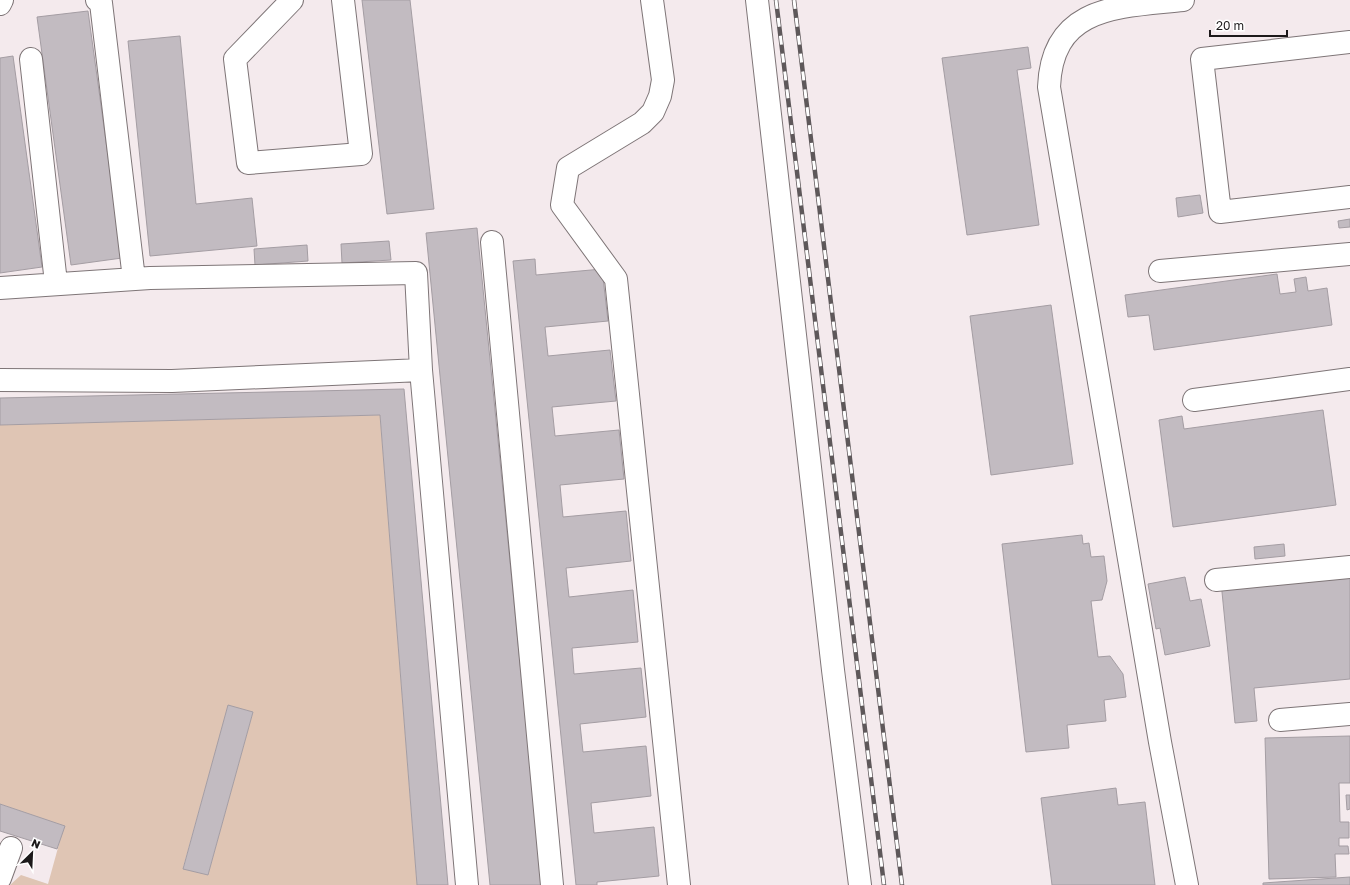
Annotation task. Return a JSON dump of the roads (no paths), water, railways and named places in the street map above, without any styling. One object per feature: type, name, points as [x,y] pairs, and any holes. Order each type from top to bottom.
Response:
[{"type":"lane","points":[[0,4],[2,0]]},
{"type":"lane","points":[[98,0],[102,3],[134,279]]},
{"type":"lane","points":[[292,0],[235,59],[248,163],[361,154],[343,0]]},
{"type":"lane","points":[[652,0],[663,80],[660,96],[653,112],[642,122],[568,168],[562,205],[616,279],[679,885]]},
{"type":"lane","points":[[757,0],[830,638],[860,885]]},
{"type":"lane","points":[[1183,0],[1108,10],[1091,15],[1076,24],[1064,37],[1054,52],[1050,69],[1049,87],[1160,742],[1187,885]]},
{"type":"lane","points":[[1350,42],[1202,59],[1220,212],[1350,197]]},
{"type":"lane","points":[[32,59],[56,284]]},
{"type":"lane","points":[[492,242],[552,885]]},
{"type":"lane","points":[[1160,271],[1350,254]]},
{"type":"lane","points":[[0,288],[134,279],[416,273],[421,370],[467,885]]},
{"type":"lane","points":[[0,380],[172,381],[421,370]]},
{"type":"lane","points":[[1194,400],[1350,379]]},
{"type":"lane","points":[[1216,580],[1350,567]]},
{"type":"lane","points":[[1280,720],[1350,714]]},
{"type":"lane","points":[[0,878],[10,848]]},
{"type":"railway","points":[[776,0],[884,885]]},
{"type":"railway","points":[[794,0],[902,885]]}]
